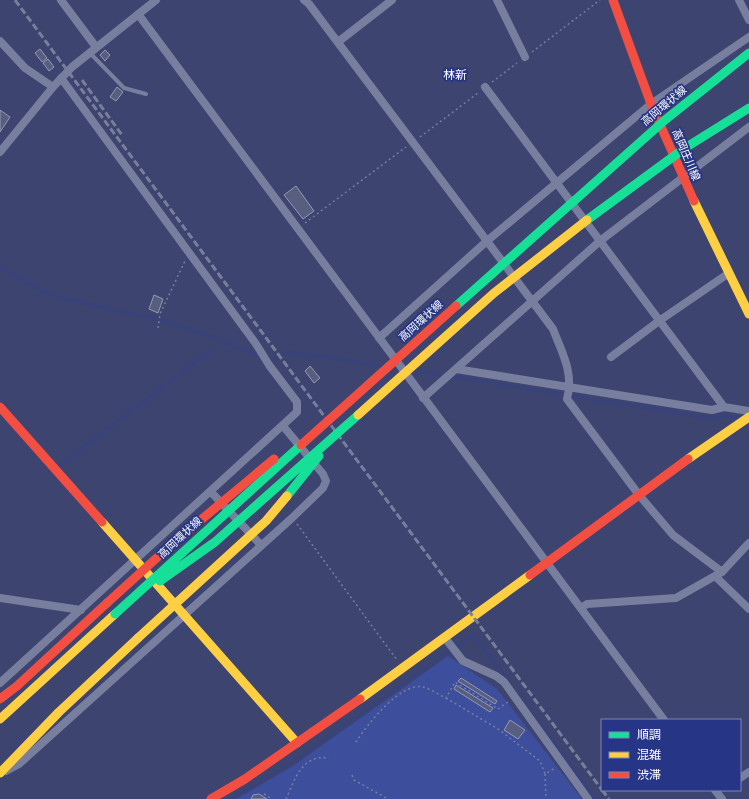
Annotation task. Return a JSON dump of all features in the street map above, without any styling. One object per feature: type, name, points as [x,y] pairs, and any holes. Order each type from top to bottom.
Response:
[{"type":"main road","name":"高岡庄川線","points":[[613,0],[651,104],[682,178],[749,314]]},
{"type":"main road","name":"高岡環状線","points":[[0,719],[382,371],[665,120],[749,53]]},
{"type":"main road","name":"高岡環状線","points":[[115,614],[215,542],[494,293],[571,231],[685,148],[749,108]]},
{"type":"main road","points":[[0,698],[17,686],[107,603],[236,489],[382,371]]},
{"type":"main road","points":[[0,407],[297,743]]},
{"type":"main road","points":[[210,799],[245,779],[297,743],[445,638],[691,456],[749,417]]},
{"type":"main road","points":[[0,773],[59,712],[266,521],[344,426]]},
{"type":"street","points":[[61,0],[93,50]]},
{"type":"street","points":[[0,152],[61,78],[93,50],[156,0]]},
{"type":"street","points":[[304,0],[309,4],[338,42],[553,329],[570,373],[570,389],[567,399],[639,494],[673,535],[718,574],[749,609]]},
{"type":"street","points":[[338,42],[392,0]]},
{"type":"street","points":[[496,0],[525,57]]},
{"type":"street","points":[[739,0],[749,20]]},
{"type":"street","points":[[138,14],[663,719]]},
{"type":"street","points":[[379,338],[487,241],[651,104],[749,37]]},
{"type":"street","points":[[0,41],[24,68],[53,87]]},
{"type":"street","points":[[0,683],[297,412],[297,402],[61,78]]},
{"type":"street","points":[[485,87],[724,407]]},
{"type":"street","points":[[423,398],[600,241],[749,127]]},
{"type":"street","points":[[611,357],[659,321],[729,273]]},
{"type":"street","points":[[456,369],[570,389],[712,410],[724,407],[749,411]]},
{"type":"street","points":[[0,773],[18,764],[183,614],[292,518],[323,488],[326,481],[324,474],[283,426]]},
{"type":"street","points":[[211,492],[261,545]]},
{"type":"street","points":[[581,608],[587,604],[676,598],[718,574],[749,543]]},
{"type":"street","points":[[0,598],[81,610]]},
{"type":"street","points":[[445,638],[463,662],[496,676],[504,682],[588,799]]},
{"type":"lane","points":[[93,50],[124,88],[146,94]]},
{"type":"path","points":[[297,229],[600,0]]},
{"type":"path","points":[[158,328],[160,314],[189,252]]},
{"type":"path","points":[[292,518],[402,668]]},
{"type":"path","points":[[446,698],[455,682],[498,709],[515,697]]},
{"type":"path","points":[[356,742],[379,712],[404,691],[412,687],[424,687],[498,728],[540,761],[545,774],[546,799]]},
{"type":"path","points":[[286,799],[299,771],[305,763],[314,758],[329,758]]},
{"type":"path","points":[[545,774],[563,763]]},
{"type":"path","points":[[352,775],[354,780],[388,799]]},
{"type":"path","points":[[264,794],[272,799]]},
{"type":"shaded area","points":[[448,656],[497,689],[582,799],[236,799],[293,766]]},
{"type":"building","points":[[40,49],[47,58],[42,62],[35,53]]},
{"type":"building","points":[[105,50],[110,55],[105,61],[100,55]]},
{"type":"building","points":[[48,59],[54,67],[49,71],[43,63]]},
{"type":"building","points":[[117,87],[123,92],[116,101],[110,97]]},
{"type":"building","points":[[0,110],[10,117],[0,132]]},
{"type":"building","points":[[296,186],[314,211],[303,219],[284,195]]},
{"type":"building","points":[[154,295],[163,299],[158,313],[149,309]]},
{"type":"building","points":[[310,366],[320,378],[314,383],[305,371]]},
{"type":"building","points":[[461,678],[497,701],[495,704],[458,681]]},
{"type":"building","points":[[456,685],[493,708],[490,712],[454,689]]},
{"type":"building","points":[[510,720],[525,730],[518,739],[504,730]]},
{"type":"building","points":[[259,794],[267,799],[251,799],[253,795]]},
{"type":"waterway","points":[[0,267],[45,292],[65,299],[148,317],[194,330],[262,357]]},
{"type":"waterway","points":[[58,467],[211,350]]},
{"type":"waterway","points":[[267,359],[270,360],[291,352],[383,366]]},
{"type":"waterway","points":[[412,370],[703,417],[725,416],[741,419]]},
{"type":"waterway","points":[[232,799],[297,759],[473,635],[508,681]]},
{"type":"waterway","points":[[518,695],[595,799]]},
{"type":"railway","points":[[15,0],[601,789]]},
{"type":"railway","points":[[82,80],[122,135]]},
{"type":"railway","points":[[603,791],[609,799]]},
{"type":"traffic: slow","points":[[694,201],[749,314]]},
{"type":"traffic: slow","points":[[358,415],[494,293],[587,220]]},
{"type":"traffic: slow","points":[[688,459],[749,417]]},
{"type":"traffic: slow","points":[[138,638],[266,521],[287,496]]},
{"type":"traffic: slow","points":[[102,522],[297,743]]},
{"type":"traffic: slow","points":[[360,699],[530,575]]},
{"type":"traffic: slow","points":[[0,719],[115,614]]},
{"type":"traffic: slow","points":[[0,773],[59,712],[138,638]]},
{"type":"traffic: jam","points":[[613,0],[651,104],[694,201]]},
{"type":"traffic: jam","points":[[301,445],[456,306]]},
{"type":"traffic: jam","points":[[0,407],[102,522]]},
{"type":"traffic: jam","points":[[107,603],[172,544],[274,459]]},
{"type":"traffic: jam","points":[[530,575],[688,459]]},
{"type":"traffic: jam","points":[[0,699],[17,686],[107,603]]},
{"type":"traffic: jam","points":[[211,799],[245,779],[360,699]]},
{"type":"traffic: fast","points":[[456,306],[665,120],[749,53]]},
{"type":"traffic: fast","points":[[587,220],[685,148],[749,108]]},
{"type":"traffic: fast","points":[[160,581],[215,542],[358,415]]},
{"type":"traffic: fast","points":[[115,614],[301,445]]},
{"type":"traffic: fast","points":[[287,496],[319,456]]},
{"type":"district","name":"林新","points":[[455,75]]}]
